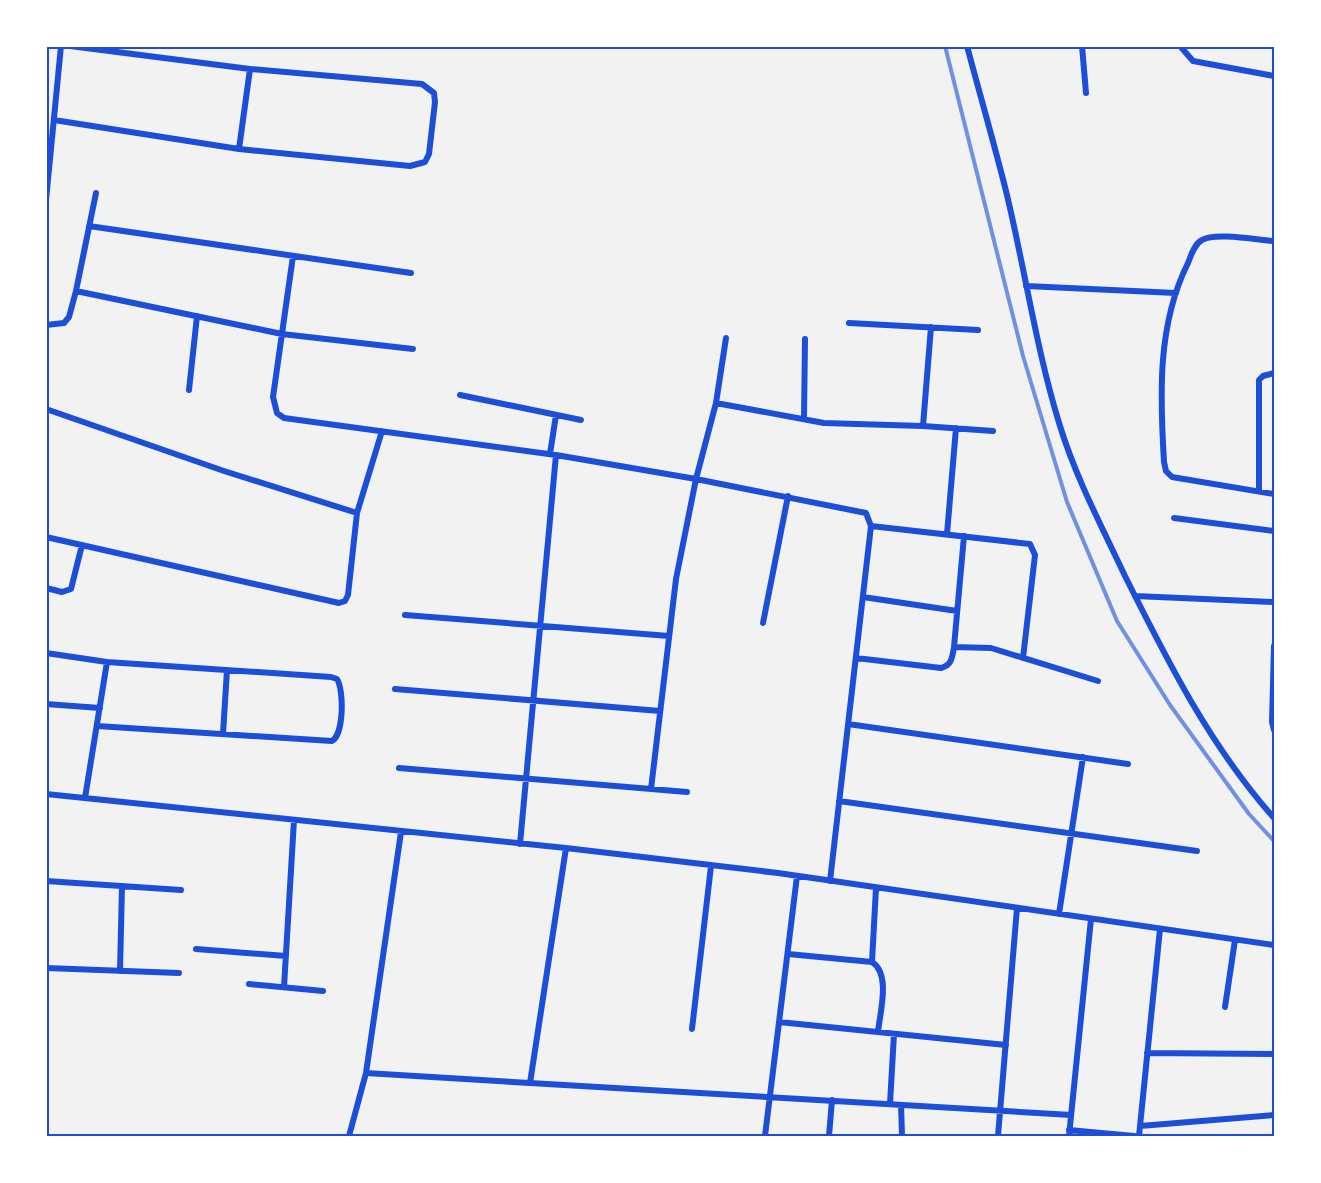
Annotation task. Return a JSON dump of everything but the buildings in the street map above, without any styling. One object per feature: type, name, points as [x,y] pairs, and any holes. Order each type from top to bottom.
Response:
[{"type":"street","points":[[46,200],[61,46]]},
{"type":"street","points":[[54,120],[240,149],[410,166],[425,162],[429,154],[435,102],[434,93],[422,84],[250,69],[70,46]]},
{"type":"street","points":[[967,46],[1006,192],[1044,369],[1061,428],[1087,497],[1195,712],[1221,753],[1275,818]]},
{"type":"street","points":[[1083,46],[1086,93]]},
{"type":"street","points":[[1180,46],[1193,61],[1275,76]]},
{"type":"street","points":[[240,149],[250,69]]},
{"type":"street","points":[[46,325],[64,323],[69,317],[96,193]]},
{"type":"street","points":[[89,226],[411,273]]},
{"type":"street","points":[[1275,241],[1214,237],[1203,239],[1198,243],[1176,292],[1170,314],[1160,386],[1166,471],[1179,479],[1275,494]]},
{"type":"street","points":[[293,256],[273,397],[277,413],[284,418],[553,455],[788,496],[866,513],[871,526],[830,881]]},
{"type":"street","points":[[1026,286],[1176,292]]},
{"type":"street","points":[[76,291],[282,334],[413,349]]},
{"type":"street","points":[[189,390],[197,316]]},
{"type":"street","points":[[849,323],[978,330]]},
{"type":"street","points":[[923,426],[931,327]]},
{"type":"street","points":[[651,789],[676,579],[696,480],[716,403],[726,338]]},
{"type":"street","points":[[804,418],[805,339]]},
{"type":"street","points":[[1259,491],[1259,380],[1263,375],[1275,373]]},
{"type":"street","points":[[460,395],[581,420]]},
{"type":"street","points":[[716,403],[845,424],[993,431]]},
{"type":"street","points":[[46,410],[357,513]]},
{"type":"street","points":[[520,844],[541,626],[556,415]]},
{"type":"street","points":[[947,534],[956,428]]},
{"type":"street","points":[[46,537],[194,572],[259,583],[339,603],[345,602],[348,595],[357,513],[382,431]]},
{"type":"street","points":[[763,623],[788,496]]},
{"type":"street","points":[[1174,518],[1275,531]]},
{"type":"street","points":[[871,526],[1023,541],[1034,548],[1023,658]]},
{"type":"street","points":[[856,658],[940,669],[952,661],[964,536]]},
{"type":"street","points":[[46,588],[62,592],[71,589],[82,545]]},
{"type":"street","points":[[1136,596],[1275,603]]},
{"type":"street","points":[[863,597],[957,611]]},
{"type":"street","points":[[405,615],[669,636]]},
{"type":"street","points":[[954,647],[978,646],[1098,681]]},
{"type":"street","points":[[1275,646],[1272,722],[1275,730]]},
{"type":"street","points":[[46,653],[107,662],[331,677],[341,685],[339,731],[332,741],[96,726]]},
{"type":"street","points":[[85,798],[107,662]]},
{"type":"street","points":[[223,734],[226,670]]},
{"type":"street","points":[[394,689],[660,711]]},
{"type":"street","points":[[46,704],[100,708]]},
{"type":"street","points":[[848,724],[1128,764]]},
{"type":"street","points":[[1059,914],[1083,757]]},
{"type":"street","points":[[399,768],[687,792]]},
{"type":"street","points":[[46,794],[566,848],[797,876],[1275,945]]},
{"type":"street","points":[[839,801],[1197,851]]},
{"type":"street","points":[[284,987],[294,820]]},
{"type":"street","points":[[349,1137],[366,1073],[401,832]]},
{"type":"street","points":[[530,1083],[566,848]]},
{"type":"street","points":[[692,1029],[711,866]]},
{"type":"street","points":[[765,1137],[797,876]]},
{"type":"street","points":[[46,881],[181,890]]},
{"type":"street","points":[[120,971],[122,886]]},
{"type":"street","points":[[872,962],[876,888]]},
{"type":"street","points":[[998,1137],[1017,908]]},
{"type":"street","points":[[1091,919],[1069,1133],[1137,1137],[1160,929]]},
{"type":"street","points":[[1225,1007],[1235,940]]},
{"type":"street","points":[[195,950],[286,956]]},
{"type":"street","points":[[788,954],[872,962],[878,966],[882,977],[878,1032]]},
{"type":"street","points":[[46,968],[179,973]]},
{"type":"street","points":[[249,984],[323,991]]},
{"type":"street","points":[[779,1022],[1006,1045]]},
{"type":"street","points":[[890,1104],[894,1034]]},
{"type":"street","points":[[1147,1053],[1275,1054]]},
{"type":"street","points":[[366,1073],[1071,1115]]},
{"type":"street","points":[[829,1137],[832,1100]]},
{"type":"street","points":[[901,1105],[902,1137]]},
{"type":"street","points":[[1140,1126],[1275,1115]]},
{"type":"railway","points":[[945,46],[1023,356],[1067,502],[1117,621],[1170,705],[1249,814],[1274,841]]}]
